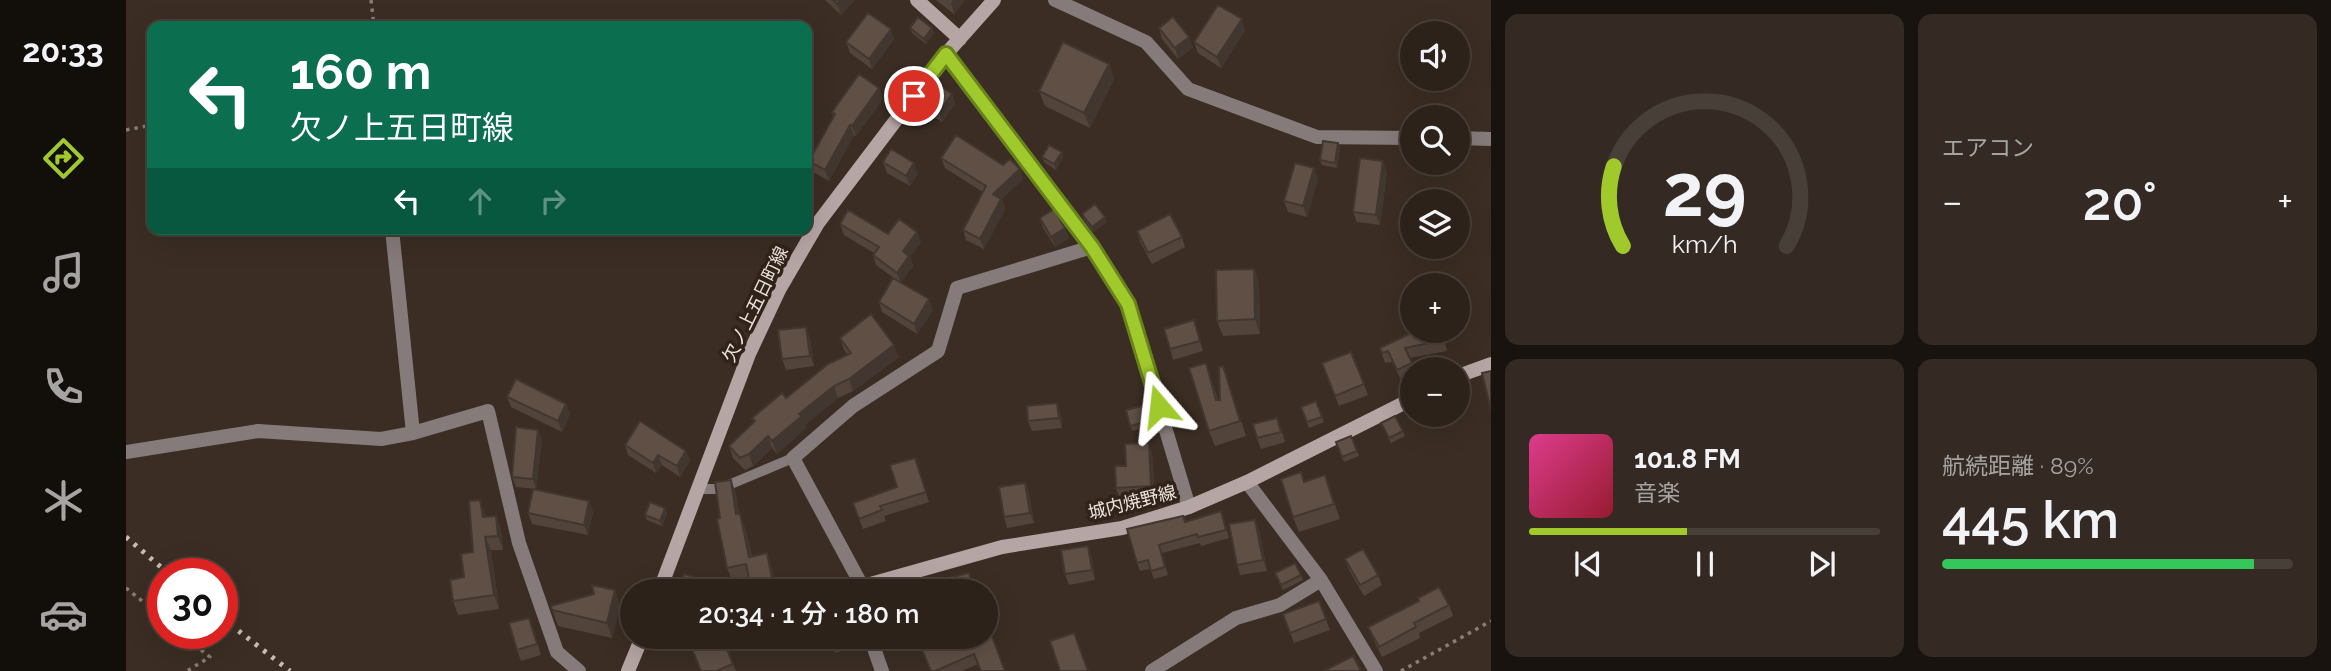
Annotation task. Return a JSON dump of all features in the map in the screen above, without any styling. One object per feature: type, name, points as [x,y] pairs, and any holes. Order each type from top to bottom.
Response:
[{"type":"main road","points":[[917,0],[960,38]]},
{"type":"main road","name":"欠ノ上五日町線","points":[[812,220],[946,54],[994,0]]},
{"type":"main road","name":"欠ノ上五日町線","points":[[664,579],[748,354],[805,235]]},
{"type":"main road","points":[[1470,372],[1491,364]]},
{"type":"main road","name":"城内焼野線","points":[[889,579],[1003,547],[1122,528],[1189,507],[1247,482],[1400,404]]},
{"type":"main road","points":[[628,671],[637,649]]},
{"type":"street","points":[[1055,0],[1146,42],[1188,89],[1317,137],[1400,138]]},
{"type":"street","points":[[946,54],[1092,247],[1128,304],[1189,507]]},
{"type":"street","points":[[1470,138],[1491,139]]},
{"type":"street","points":[[394,235],[413,433]]},
{"type":"street","points":[[848,579],[793,458],[852,406],[939,351],[957,288],[1092,247]]},
{"type":"street","points":[[126,452],[258,431],[381,439],[413,433],[488,411],[519,543],[557,652],[579,671]]},
{"type":"street","points":[[1247,482],[1321,580],[1376,671]]},
{"type":"street","points":[[1152,671],[1236,618],[1280,606],[1321,580]]},
{"type":"street","points":[[874,649],[882,671]]},
{"type":"lane","points":[[698,489],[719,489],[793,458]]},
{"type":"path","points":[[372,0],[373,21]]},
{"type":"path","points":[[126,130],[147,126]]},
{"type":"path","points":[[126,587],[147,605]]},
{"type":"path","points":[[1401,671],[1491,621]]},
{"type":"path","points":[[187,671],[210,657],[200,649]]},
{"type":"building","points":[[1218,5],[1242,19],[1217,57],[1194,42]]},
{"type":"building","points":[[868,13],[891,29],[869,59],[846,42]]},
{"type":"building","points":[[918,17],[932,28],[924,39],[910,28]]},
{"type":"building","points":[[1173,17],[1189,37],[1175,48],[1159,28]]},
{"type":"building","points":[[1063,42],[1109,64],[1084,113],[1039,91]]},
{"type":"building","points":[[859,74],[879,88],[852,126],[850,125],[825,170],[812,163],[812,156],[835,114],[832,112]]},
{"type":"building","points":[[938,84],[952,94],[939,112],[925,102]]},
{"type":"building","points":[[956,135],[1003,165],[1010,159],[1020,169],[993,194],[1001,199],[980,239],[963,230],[986,186],[941,158]]},
{"type":"building","points":[[1323,141],[1338,143],[1335,163],[1320,160]]},
{"type":"building","points":[[1049,145],[1062,152],[1054,164],[1042,157]]},
{"type":"building","points":[[891,149],[914,163],[906,176],[883,162]]},
{"type":"building","points":[[1360,158],[1383,161],[1376,215],[1353,212]]},
{"type":"building","points":[[1295,163],[1314,168],[1303,206],[1284,201]]},
{"type":"building","points":[[1095,204],[1105,217],[1092,227],[1082,214]]},
{"type":"building","points":[[1054,209],[1065,228],[1051,237],[1040,218]]},
{"type":"building","points":[[848,210],[888,234],[899,219],[917,232],[903,251],[909,256],[897,273],[873,255],[879,247],[840,224]]},
{"type":"building","points":[[1170,214],[1182,237],[1148,253],[1137,231]]},
{"type":"building","points":[[1254,269],[1255,319],[1217,321],[1216,270]]},
{"type":"building","points":[[893,278],[929,299],[914,324],[879,302]]},
{"type":"building","points":[[871,314],[894,345],[849,379],[834,386],[799,414],[802,416],[772,441],[768,436],[749,454],[740,458],[729,446],[755,421],[752,418],[782,393],[786,398],[828,364],[851,353],[840,338]]},
{"type":"building","points":[[1194,320],[1200,341],[1170,349],[1164,329]]},
{"type":"building","points":[[806,327],[810,356],[782,359],[778,330]]},
{"type":"building","points":[[1400,338],[1400,343],[1429,343],[1405,348],[1409,357],[1400,357],[1400,369],[1397,370],[1388,351],[1382,353],[1380,348]]},
{"type":"building","points":[[1351,352],[1364,384],[1335,396],[1322,363]]},
{"type":"building","points":[[1206,363],[1216,400],[1220,400],[1219,367],[1223,366],[1240,421],[1209,431],[1189,368]]},
{"type":"building","points":[[1491,371],[1491,410],[1482,373]]},
{"type":"building","points":[[516,379],[566,404],[558,421],[507,397]]},
{"type":"building","points":[[1316,401],[1322,417],[1307,422],[1301,407]]},
{"type":"building","points":[[1057,403],[1059,418],[1028,421],[1027,406]]},
{"type":"building","points":[[1146,405],[1150,421],[1130,426],[1126,410]]},
{"type":"building","points":[[1395,416],[1403,431],[1389,438],[1381,423]]},
{"type":"building","points":[[1277,418],[1281,432],[1257,438],[1253,424]]},
{"type":"building","points":[[640,421],[686,451],[677,466],[658,455],[653,463],[625,445]]},
{"type":"building","points":[[516,427],[538,430],[533,479],[512,477]]},
{"type":"building","points":[[1351,436],[1357,451],[1342,457],[1336,442]]},
{"type":"building","points":[[1149,443],[1151,486],[1116,488],[1115,466],[1126,466],[1125,444]]},
{"type":"building","points":[[915,458],[926,492],[880,506],[882,510],[859,519],[853,503],[897,487],[890,465]]},
{"type":"building","points":[[1301,472],[1304,482],[1325,475],[1334,504],[1293,517],[1281,479]]},
{"type":"building","points":[[731,480],[736,514],[740,513],[749,557],[767,553],[772,578],[749,579],[746,564],[727,568],[717,519],[720,518],[715,482]]},
{"type":"building","points":[[1025,483],[1030,513],[1004,517],[999,487]]},
{"type":"building","points":[[533,489],[589,501],[584,525],[528,513]]},
{"type":"building","points":[[480,500],[483,517],[496,516],[498,536],[485,537],[494,595],[453,601],[450,580],[464,577],[461,554],[473,552],[469,501]]},
{"type":"building","points":[[650,502],[665,508],[660,521],[645,515]]},
{"type":"building","points":[[1221,511],[1226,530],[1198,537],[1197,534],[1159,545],[1165,567],[1151,571],[1148,560],[1137,563],[1127,529],[1183,516],[1185,522]]},
{"type":"building","points":[[1255,520],[1263,560],[1237,565],[1229,524]]},
{"type":"building","points":[[1088,546],[1092,570],[1065,574],[1061,550]]},
{"type":"building","points":[[1363,549],[1378,575],[1360,585],[1345,559]]},
{"type":"building","points":[[1295,563],[1301,575],[1281,585],[1275,573]]},
{"type":"building","points":[[969,573],[971,579],[948,579]]},
{"type":"building","points":[[684,574],[701,579],[683,579]]},
{"type":"building","points":[[592,585],[615,590],[607,623],[552,610],[551,606],[594,594]]},
{"type":"building","points":[[1439,587],[1449,605],[1414,623],[1416,627],[1379,647],[1368,627],[1419,601],[1418,598]]},
{"type":"building","points":[[1319,601],[1326,619],[1290,633],[1283,614]]},
{"type":"building","points":[[529,618],[537,644],[517,650],[509,623]]},
{"type":"building","points":[[1074,633],[1088,671],[1060,671],[1050,641]]},
{"type":"building","points":[[692,649],[727,649],[733,664],[716,671],[701,671]]},
{"type":"building","points":[[997,649],[1005,671],[981,671],[974,654],[931,671],[922,650]]},
{"type":"building","points":[[1353,656],[1361,671],[1324,671]]},
{"type":"railway","points":[[126,537],[150,558]]},
{"type":"railway","points":[[238,630],[290,671]]},
{"type":"route","points":[[914,96],[946,54],[1092,247],[1128,304],[1159,406]]}]
